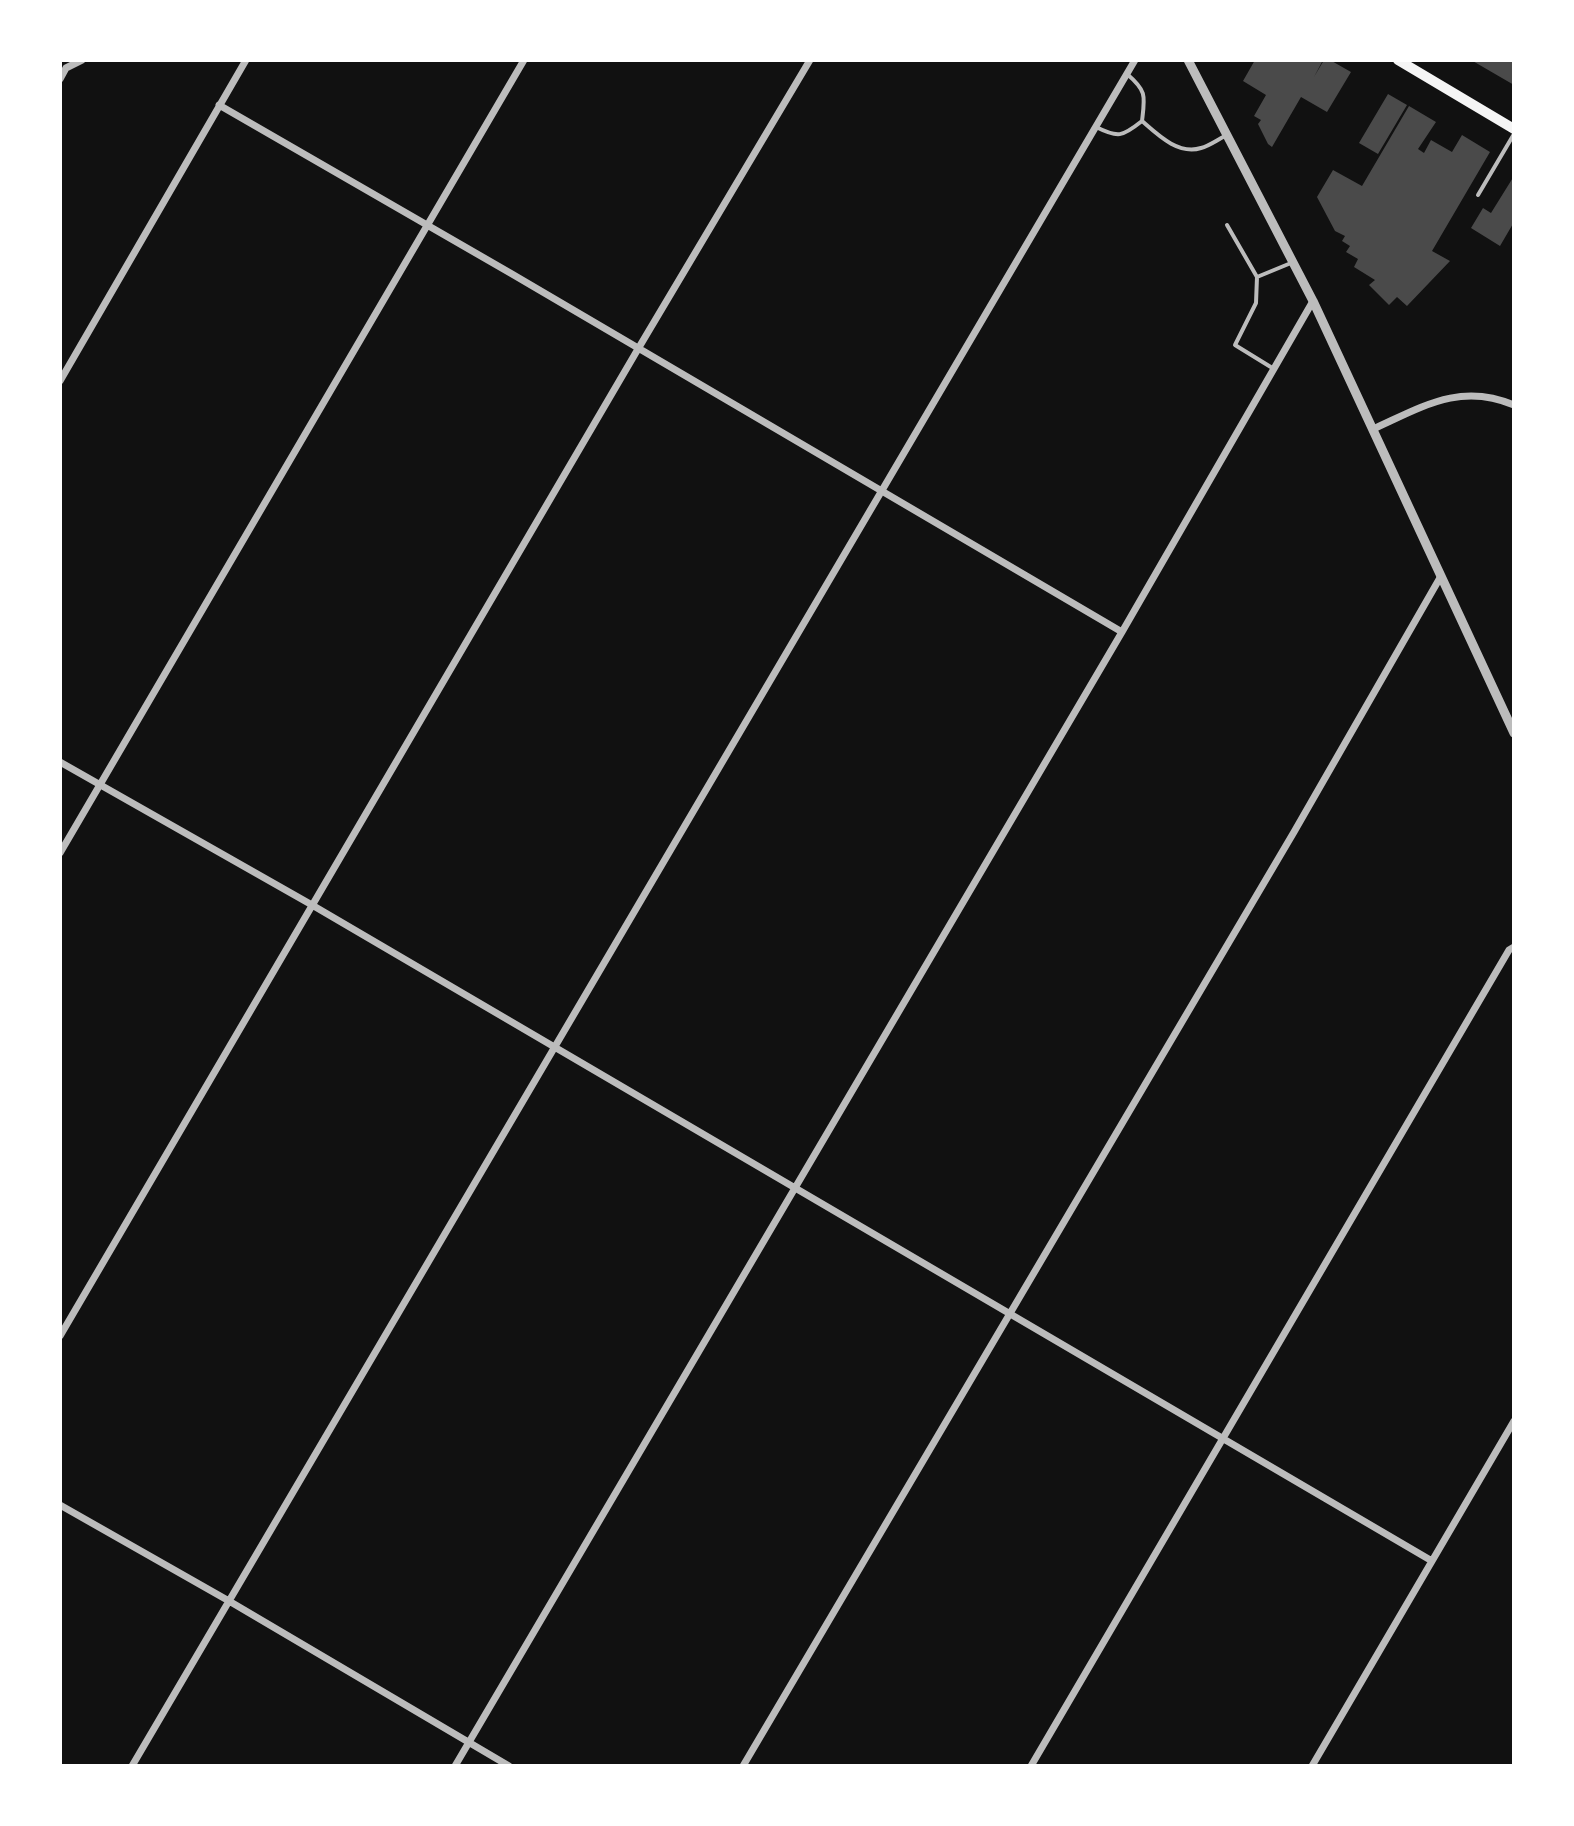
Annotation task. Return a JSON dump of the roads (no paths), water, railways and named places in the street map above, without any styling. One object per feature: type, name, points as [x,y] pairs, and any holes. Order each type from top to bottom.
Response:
[{"type":"main road","points":[[1398,60],[1514,131]]},
{"type":"street","points":[[60,79],[63,66],[82,60]]},
{"type":"street","points":[[60,381],[246,60]]},
{"type":"street","points":[[60,853],[524,60]]},
{"type":"street","points":[[60,1336],[810,60]]},
{"type":"street","points":[[132,1766],[1135,60]]},
{"type":"street","points":[[1188,60],[1313,301],[1514,733]]},
{"type":"street","points":[[219,105],[1122,632]]},
{"type":"street","points":[[455,1766],[1122,632],[1313,301]]},
{"type":"street","points":[[1373,429],[1443,398],[1488,396],[1514,405]]},
{"type":"street","points":[[743,1766],[1302,818],[1441,576]]},
{"type":"street","points":[[60,762],[312,905],[1432,1561]]},
{"type":"street","points":[[1031,1766],[1509,950],[1514,947]]},
{"type":"street","points":[[1312,1766],[1514,1421]]},
{"type":"street","points":[[60,1505],[509,1766]]},
{"type":"lane","points":[[1096,127],[1114,135],[1127,133],[1142,121],[1145,98],[1141,86],[1127,74]]},
{"type":"lane","points":[[1142,121],[1182,150],[1200,149],[1227,135]]},
{"type":"lane","points":[[1478,195],[1514,131]]},
{"type":"lane","points":[[1227,225],[1257,277],[1256,303],[1235,345],[1274,369]]},
{"type":"lane","points":[[1257,277],[1293,262]]}]
